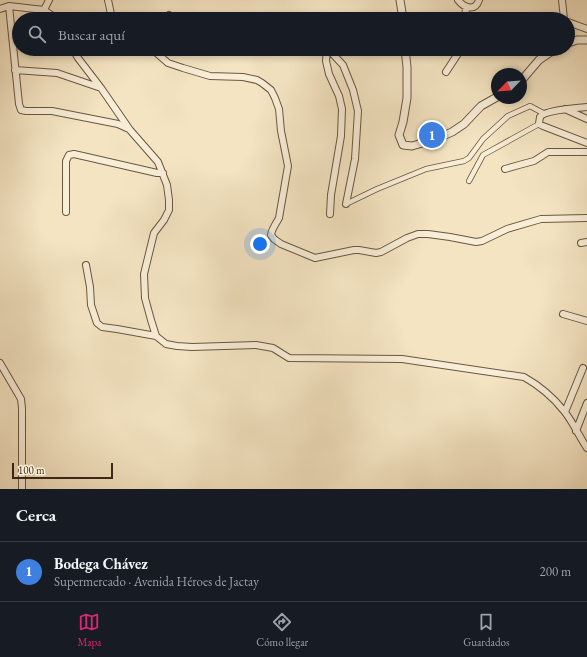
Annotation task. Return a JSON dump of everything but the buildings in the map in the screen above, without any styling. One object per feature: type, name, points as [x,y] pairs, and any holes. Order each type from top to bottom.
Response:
[{"type":"street","points":[[44,10],[49,0]]},
{"type":"street","points":[[108,0],[111,12]]},
{"type":"street","points":[[400,0],[402,12]]},
{"type":"street","points":[[458,0],[466,7],[472,7],[477,4],[478,0]]},
{"type":"street","points":[[9,6],[12,38]]},
{"type":"street","points":[[0,9],[9,6],[44,10],[47,12]]},
{"type":"street","points":[[466,7],[466,12]]},
{"type":"street","points":[[575,25],[587,29]]},
{"type":"street","points":[[575,40],[587,40]]},
{"type":"street","points":[[14,56],[21,110],[52,111],[118,124],[130,130]]},
{"type":"street","points":[[77,56],[130,130],[158,162],[167,185],[169,200],[168,210],[164,220],[154,233],[144,274],[145,298],[156,336]]},
{"type":"street","points":[[160,56],[168,63],[210,76],[242,77],[257,80],[271,90],[279,109],[281,131],[288,166],[279,218],[272,228],[271,235],[281,244],[315,258],[354,250],[376,253],[381,252],[407,238],[418,234],[450,237],[476,242],[482,241],[507,229],[541,219],[587,218]]},
{"type":"street","points":[[326,56],[329,74],[339,96],[342,109],[342,136],[331,195],[330,214]]},
{"type":"street","points":[[334,56],[343,65],[353,90],[358,111],[355,159],[346,204]]},
{"type":"street","points":[[406,56],[407,98],[399,135],[403,144],[412,146],[436,139],[452,132],[464,124],[481,106],[491,100]]},
{"type":"street","points":[[446,72],[456,56]]},
{"type":"street","points":[[527,74],[539,60],[545,56]]},
{"type":"street","points":[[15,70],[57,73],[101,88]]},
{"type":"street","points":[[346,204],[377,189],[426,169],[464,161],[469,158],[483,139],[508,116],[530,106],[545,114]]},
{"type":"street","points":[[539,124],[541,115],[565,108],[587,107]]},
{"type":"street","points":[[565,108],[587,119]]},
{"type":"street","points":[[539,124],[587,143]]},
{"type":"street","points":[[468,181],[483,155],[539,124]]},
{"type":"street","points":[[505,169],[534,161],[548,152],[587,152]]},
{"type":"street","points":[[66,212],[66,161],[69,155],[74,154],[162,173]]},
{"type":"street","points":[[86,265],[90,287],[91,305],[97,322],[102,328],[118,329],[156,336],[166,344],[177,346],[256,345],[273,348],[290,358],[402,359],[524,377],[538,385],[565,412],[587,448]]},
{"type":"street","points":[[563,314],[587,321]]},
{"type":"street","points":[[0,363],[21,399],[22,489]]},
{"type":"street","points":[[565,412],[582,368]]},
{"type":"street","points":[[576,431],[587,403]]},
{"type":"place","name":"Bodega Chávez","points":[[432,135]]}]
